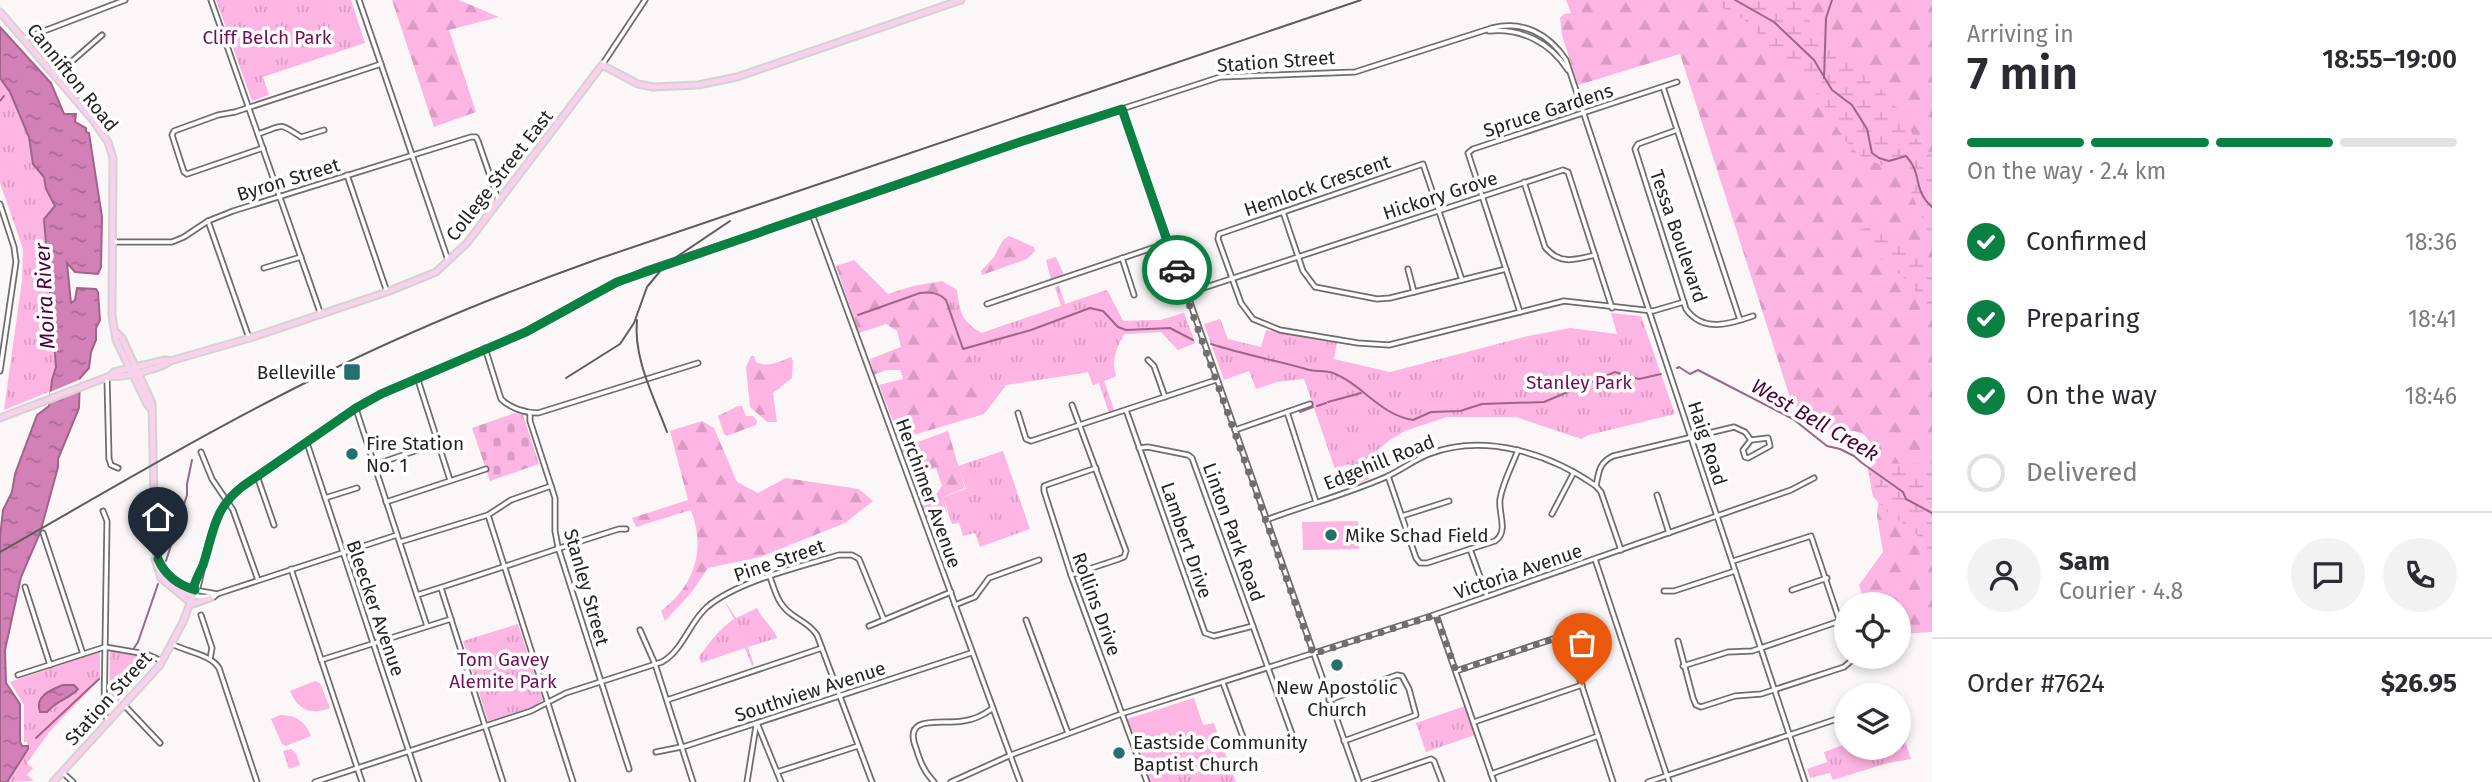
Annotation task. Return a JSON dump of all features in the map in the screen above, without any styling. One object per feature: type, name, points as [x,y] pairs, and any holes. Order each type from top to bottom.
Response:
[{"type":"main road","points":[[602,65],[638,85],[698,85],[737,77],[961,0]]},
{"type":"main road","name":"Cannifton Road","points":[[0,12],[93,120],[108,142],[113,158],[111,308],[121,351],[134,370]]},
{"type":"main road","name":"College Street East","points":[[0,418],[110,375],[166,365],[170,360],[250,338],[425,278],[448,262],[467,243],[602,65]]},
{"type":"main road","name":"Cannifton Road","points":[[116,332],[122,338],[134,370]]},
{"type":"main road","points":[[110,375],[120,362],[121,351]]},
{"type":"main road","points":[[134,370],[147,404],[152,409],[154,423],[156,564],[161,578],[190,604],[214,596]]},
{"type":"main road","points":[[155,545],[158,559],[172,584],[194,593]]},
{"type":"main road","name":"Station Street","points":[[53,782],[163,661],[194,593]]},
{"type":"street","points":[[23,39],[125,0]]},
{"type":"street","points":[[211,0],[321,315]]},
{"type":"street","points":[[359,0],[448,262]]},
{"type":"street","name":"College Street East","points":[[602,65],[645,0]]},
{"type":"street","name":"Station Street","points":[[194,593],[198,587],[216,518],[226,501],[257,476],[356,408],[417,377],[526,332],[617,282],[812,214],[1220,77],[1355,72],[1503,25],[1514,25],[1537,32],[1551,41],[1566,60],[1585,114]]},
{"type":"street","points":[[55,76],[102,35]]},
{"type":"street","points":[[263,148],[187,174],[172,138],[174,131],[218,115],[249,108],[381,64]]},
{"type":"street","name":"Spruce Gardens","points":[[1520,312],[1468,153],[1473,149],[1677,82]]},
{"type":"street","points":[[1663,87],[1740,320]]},
{"type":"street","points":[[1122,109],[1329,700],[1361,782],[1431,759],[1442,782]]},
{"type":"street","name":"Haig Road","points":[[1585,114],[1805,782]]},
{"type":"street","points":[[258,134],[280,126],[289,127],[301,137],[324,130]]},
{"type":"street","name":"Tessa Boulevard","points":[[1677,130],[1638,144],[1635,149],[1684,302],[1690,314],[1702,322],[1719,325],[1753,316]]},
{"type":"street","name":"Byron Street","points":[[111,242],[172,242],[208,221],[280,196],[476,137],[499,202]]},
{"type":"street","name":"Hemlock Crescent","points":[[1232,278],[1218,239],[1219,234],[1423,164],[1440,210]]},
{"type":"street","name":"Hickory Grove","points":[[1185,294],[1563,170],[1568,172],[1612,308]]},
{"type":"street","points":[[347,175],[387,292]]},
{"type":"street","points":[[1524,182],[1549,253],[1567,261],[1595,255]]},
{"type":"street","points":[[0,204],[16,262],[0,371]]},
{"type":"street","points":[[1440,210],[1462,280]]},
{"type":"street","points":[[1283,211],[1305,278],[1315,287],[1377,299],[1506,269]]},
{"type":"street","name":"Herchimer Avenue","points":[[812,214],[1020,782]]},
{"type":"street","points":[[208,221],[250,338]]},
{"type":"street","points":[[987,304],[1168,243]]},
{"type":"street","points":[[264,268],[301,257]]},
{"type":"street","points":[[1122,258],[1135,295]]},
{"type":"street","points":[[1408,269],[1414,292]]},
{"type":"street","points":[[1232,278],[1246,312],[1263,324],[1280,330],[1377,345],[1405,341],[1564,302],[1649,311],[1684,302]]},
{"type":"street","points":[[485,348],[501,399],[507,405],[530,413],[538,413],[698,363]]},
{"type":"street","points":[[1148,360],[1154,366],[1165,397]]},
{"type":"street","points":[[110,375],[109,459],[111,465],[118,468]]},
{"type":"street","points":[[417,377],[450,480]]},
{"type":"street","points":[[1018,413],[1028,441],[1216,380]]},
{"type":"street","points":[[1235,430],[1310,404]]},
{"type":"street","points":[[1070,575],[1125,557],[1126,551],[1072,405]]},
{"type":"street","points":[[356,408],[427,626]]},
{"type":"street","name":"Lambert Drive","points":[[1126,410],[1205,633],[1214,636],[1253,626]]},
{"type":"street","points":[[1287,412],[1317,502]]},
{"type":"street","name":"Stanley Street","points":[[530,413],[530,421],[555,498],[558,547],[629,769]]},
{"type":"street","points":[[1621,550],[1601,492],[1596,486],[1604,461],[1613,456],[1734,427],[1745,432],[1751,440]]},
{"type":"street","points":[[1768,439],[1770,446],[1748,458],[1742,453],[1751,440],[1768,439]]},
{"type":"street","name":"Bleecker Avenue","points":[[307,443],[419,782]]},
{"type":"street","points":[[374,465],[438,443]]},
{"type":"street","name":"Edgehill Road","points":[[1266,520],[1388,476],[1420,458],[1455,447],[1491,445],[1518,450],[1574,472],[1596,486]]},
{"type":"street","name":"Linton Park Road","points":[[1139,448],[1148,447],[1192,458],[1292,734],[1287,740],[1269,746],[1252,750],[1247,748],[1223,682]]},
{"type":"street","points":[[1388,476],[1416,558],[1420,563],[1427,564],[1501,537],[1503,530],[1500,499],[1518,450]]},
{"type":"street","points":[[201,452],[212,480],[233,510],[258,580]]},
{"type":"street","name":"Rollins Drive","points":[[1096,468],[1044,486],[1070,575],[1147,782]]},
{"type":"street","points":[[386,502],[486,469]]},
{"type":"street","points":[[1552,513],[1574,472]]},
{"type":"street","points":[[257,476],[274,525]]},
{"type":"street","name":"Victoria Avenue","points":[[951,782],[1011,755],[1121,714],[1436,615],[1717,517],[1791,490],[1814,478]]},
{"type":"street","points":[[399,542],[488,515],[511,500],[551,486]]},
{"type":"street","points":[[325,498],[356,488]]},
{"type":"street","points":[[1657,495],[1669,533]]},
{"type":"street","points":[[1402,516],[1449,501]]},
{"type":"street","points":[[103,511],[107,521],[104,714],[109,722]]},
{"type":"street","points":[[488,515],[573,782]]},
{"type":"street","points":[[417,595],[619,528],[626,530]]},
{"type":"street","points":[[43,533],[83,654]]},
{"type":"street","points":[[194,593],[214,596],[397,535]]},
{"type":"street","points":[[1732,561],[1811,536],[1834,601]]},
{"type":"street","points":[[1470,549],[1486,596]]},
{"type":"street","name":"Pine Street","points":[[315,782],[531,711],[566,692],[654,664],[672,654],[696,619],[716,600],[733,590],[839,555],[852,555],[861,562],[884,620]]},
{"type":"street","points":[[1595,559],[1669,782]]},
{"type":"street","points":[[955,605],[975,597],[989,578],[1040,560]]},
{"type":"street","points":[[291,569],[362,782]]},
{"type":"street","points":[[1664,592],[1735,571]]},
{"type":"street","points":[[771,577],[782,605],[811,626],[817,635],[872,782]]},
{"type":"street","points":[[1792,590],[1827,578]]},
{"type":"street","points":[[25,587],[50,665]]},
{"type":"street","points":[[441,588],[503,782]]},
{"type":"street","points":[[869,626],[951,592]]},
{"type":"street","points":[[201,615],[212,648],[210,659]]},
{"type":"street","points":[[1436,615],[1494,782]]},
{"type":"street","points":[[321,660],[451,618]]},
{"type":"street","points":[[1026,620],[1068,733]]},
{"type":"street","points":[[1684,666],[1728,652],[1746,652],[1760,648],[1834,623]]},
{"type":"street","points":[[640,630],[667,699],[693,782]]},
{"type":"street","points":[[1456,671],[1562,636],[1567,640],[1614,782]]},
{"type":"street","points":[[1678,641],[1693,698],[1698,706],[1735,696],[1757,695],[1838,669]]},
{"type":"street","points":[[172,644],[210,659],[219,668],[257,782]]},
{"type":"street","points":[[18,675],[105,647],[146,654],[163,661]]},
{"type":"street","points":[[667,699],[822,648]]},
{"type":"street","name":"Southview Avenue","points":[[656,752],[682,747],[972,653]]},
{"type":"street","points":[[1329,700],[1396,675],[1402,676],[1409,689],[1416,715],[1344,741]]},
{"type":"street","points":[[1474,722],[1582,685]]},
{"type":"street","points":[[124,705],[160,743]]},
{"type":"street","points":[[933,782],[923,768],[913,742],[912,734],[915,728],[931,722],[969,720],[993,708]]},
{"type":"street","points":[[1648,782],[1834,720]]},
{"type":"street","points":[[757,723],[781,782]]},
{"type":"street","points":[[747,782],[757,723]]},
{"type":"street","points":[[1491,774],[1598,736]]},
{"type":"street","points":[[777,772],[858,747]]},
{"type":"street","points":[[62,772],[74,782]]},
{"type":"street","points":[[335,776],[337,782]]},
{"type":"green space","name":"Cliff Belch Park","points":[[216,0],[351,0],[365,43],[263,77],[269,95],[252,101]]},
{"type":"green space","points":[[392,0],[459,0],[499,17],[449,30],[476,112],[434,127]]},
{"type":"green space","points":[[1566,0],[1932,0],[1932,632],[1911,633],[1911,592],[1861,592],[1859,585],[1883,552],[1877,516],[1878,502],[1873,496],[1868,469],[1874,465],[1874,447],[1864,435],[1855,431],[1821,430],[1792,404],[1680,54],[1578,85],[1562,35],[1560,18],[1571,13]]},
{"type":"green space","points":[[1709,0],[1815,0],[1805,9],[1810,24],[1851,55],[1899,110],[1913,135],[1932,155],[1932,240],[1906,178],[1899,172],[1857,153],[1844,138],[1811,86],[1789,69],[1744,20]]},
{"type":"green space","points":[[0,78],[10,92],[29,137],[33,164],[44,177],[46,189],[55,206],[44,219],[50,310],[55,339],[56,367],[51,391],[4,410],[22,280],[23,249],[0,183]]},
{"type":"green space","points":[[1885,224],[1932,268],[1932,316],[1905,279],[1858,238],[1858,230]]},
{"type":"green space","points":[[1009,236],[1034,247],[1035,251],[1027,259],[982,275],[981,271],[994,257],[1003,240]]},
{"type":"green space","points":[[1056,257],[1064,275],[1051,280],[1046,260]]},
{"type":"green space","points":[[854,260],[888,294],[942,281],[957,290],[963,316],[982,333],[1107,290],[1123,321],[1161,320],[1184,313],[1195,343],[1178,350],[1161,332],[1124,334],[1115,355],[1116,376],[1104,381],[1114,410],[1109,412],[1099,383],[1093,385],[1088,372],[1006,385],[984,414],[900,439],[879,385],[903,379],[900,370],[886,370],[874,375],[870,359],[901,347],[897,331],[886,324],[859,333],[836,266]]},
{"type":"green space","points":[[1059,286],[1065,304],[1107,290],[1123,321],[1161,320],[1184,313],[1195,343],[1178,350],[1161,332],[1124,334],[1115,355],[1116,376],[1104,381],[1114,410],[1109,412],[1099,383],[1093,385],[1088,372],[1006,385],[988,409],[948,293],[957,290],[963,316],[982,333],[1061,306],[1055,287]]},
{"type":"green space","name":"Stanley Park","points":[[1611,313],[1641,316],[1675,414],[1581,439],[1516,417],[1447,417],[1405,431],[1390,440],[1363,462],[1369,479],[1356,484],[1349,464],[1335,469],[1304,379],[1277,382],[1256,389],[1249,371],[1224,380],[1204,324],[1220,319],[1228,339],[1261,347],[1266,330],[1337,343],[1334,359],[1390,372],[1528,336],[1570,328],[1617,334]]},
{"type":"green space","points":[[751,356],[754,356],[756,362],[765,364],[774,364],[791,357],[793,361],[792,378],[773,393],[777,422],[767,422],[750,407],[746,367]]},
{"type":"green space","points":[[742,406],[746,416],[753,416],[757,421],[756,425],[727,436],[718,416]]},
{"type":"green space","points":[[515,413],[523,415],[539,464],[490,481],[472,428]]},
{"type":"green space","points":[[702,421],[714,428],[737,482],[758,493],[786,478],[859,489],[873,501],[845,523],[760,557],[708,568],[691,593],[665,621],[661,611],[682,590],[694,566],[697,539],[691,510],[636,527],[632,518],[688,500],[670,431]]},
{"type":"green space","points":[[948,431],[965,488],[943,497],[947,512],[927,518],[921,504],[933,499],[942,486],[936,468],[911,475],[901,448]]},
{"type":"green space","points":[[1003,451],[1030,529],[980,547],[975,533],[963,536],[959,523],[952,524],[943,497],[966,489],[958,466]]},
{"type":"green space","points":[[1932,463],[1932,554],[1913,530],[1888,513],[1873,496],[1868,469],[1879,464]]},
{"type":"green space","name":"Mike Schad Field","points":[[1358,521],[1359,549],[1303,550],[1302,522]]},
{"type":"green space","points":[[724,600],[736,618],[757,608],[777,638],[748,647],[754,665],[752,666],[745,648],[701,663],[699,657],[719,632],[734,619]]},
{"type":"green space","name":"Tom Gavey Alemite Park","points":[[518,624],[543,700],[533,707],[488,721],[463,641]]},
{"type":"green space","points":[[110,651],[142,656],[154,661],[109,710]]},
{"type":"green space","points":[[100,652],[100,679],[50,731],[27,763],[33,768],[27,775],[34,781],[7,782],[28,749],[27,742],[24,742],[24,705],[10,682]]},
{"type":"green space","points":[[315,681],[320,683],[330,708],[306,710],[293,698],[290,691]]},
{"type":"green space","points":[[1194,698],[1203,725],[1214,723],[1221,743],[1145,769],[1127,719]]},
{"type":"green space","points":[[1465,706],[1475,735],[1426,752],[1416,723]]},
{"type":"green space","points":[[280,715],[299,720],[311,736],[286,746],[282,744],[271,719]]},
{"type":"green space","points":[[1221,743],[1236,782],[1150,782],[1145,769]]},
{"type":"green space","points":[[1834,748],[1834,760],[1905,760],[1833,780],[1830,773],[1810,778],[1807,769],[1827,762],[1824,752]]},
{"type":"green space","points":[[291,749],[296,753],[300,765],[289,769],[283,751]]},
{"type":"water","name":"Moira River","points":[[0,27],[51,83],[64,114],[76,114],[75,122],[89,133],[102,217],[101,267],[98,274],[75,272],[67,263],[71,303],[75,300],[77,288],[96,289],[100,320],[96,328],[89,368],[80,378],[79,408],[58,459],[40,533],[21,577],[5,650],[6,683],[20,704],[20,742],[22,746],[28,746],[7,782],[0,782],[0,537],[3,510],[12,492],[15,474],[37,415],[49,406],[56,367],[44,219],[55,206],[46,189],[44,177],[33,164],[29,137],[10,92],[0,78]]},
{"type":"water","points":[[63,685],[74,685],[78,689],[47,712],[40,712],[41,698]]},
{"type":"pier","points":[[81,379],[80,391],[49,404],[50,392]]},
{"type":"waterway","points":[[1735,0],[1774,22],[1814,60],[1832,90],[1852,105],[1867,129],[1872,153],[1889,161],[1906,156],[1914,169],[1922,194],[1932,207]]},
{"type":"waterway","points":[[1824,78],[1826,18],[1832,0]]},
{"type":"waterway","points":[[0,101],[4,96]]},
{"type":"waterway","name":"West Bell Creek","points":[[858,315],[920,293],[931,293],[946,300],[963,349],[1031,330],[1090,308],[1103,311],[1118,327],[1126,330],[1170,328],[1193,340]]},
{"type":"waterway","name":"West Bell Creek","points":[[1211,344],[1309,370],[1333,373],[1391,412],[1413,420],[1431,412],[1460,411],[1482,404],[1544,402],[1615,372],[1639,379],[1661,374]]},
{"type":"waterway","name":"West Bell Creek","points":[[1677,368],[1690,374],[1698,370],[1793,419],[1827,446],[1854,456],[1903,492],[1906,499],[1932,513]]},
{"type":"waterway","points":[[1328,402],[1361,393]]},
{"type":"waterway","points":[[1317,406],[1326,403]]},
{"type":"waterway","points":[[1300,412],[1313,407]]},
{"type":"waterway","points":[[166,561],[187,495],[192,460]]},
{"type":"waterway","points":[[134,648],[158,584]]},
{"type":"waterway","points":[[36,738],[99,679]]},
{"type":"railway","points":[[0,552],[273,399],[348,362],[489,300],[598,259],[1361,0]]},
{"type":"railway","points":[[566,378],[620,344],[634,323],[647,287],[666,264],[730,221]]},
{"type":"railway","points":[[637,320],[641,363],[667,432]]},
{"type":"way so far","points":[[1177,270],[1313,654],[1436,615],[1456,671],[1555,636],[1562,636],[1567,640],[1582,685]]},
{"type":"place","name":"Belleville","points":[[352,372]]},
{"type":"place","name":"Fire Station No. 1","points":[[352,454]]},
{"type":"place","name":"Mike Schad Field","points":[[1331,535]]},
{"type":"place","name":"New Apostolic Church","points":[[1337,665]]},
{"type":"place","name":"Eastside Community Baptist Church","points":[[1119,753]]},
{"type":"route","points":[[158,559],[165,573],[180,584],[195,590],[216,518],[233,493],[356,408],[381,394],[526,332],[617,282],[1122,109],[1177,270]]}]
